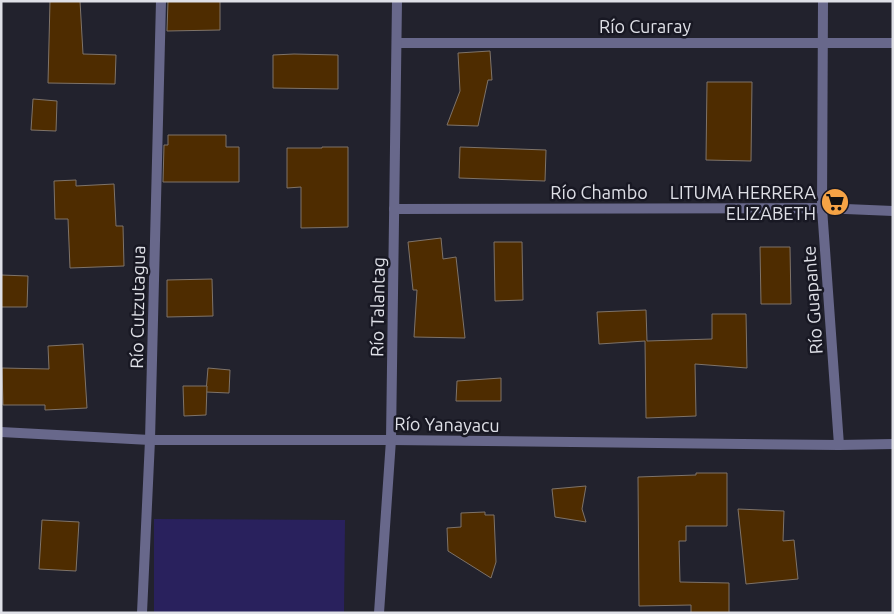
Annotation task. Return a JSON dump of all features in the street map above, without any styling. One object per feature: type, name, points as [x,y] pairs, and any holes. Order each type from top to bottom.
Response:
[{"type":"street","name":"Río Cutzutagua","points":[[142,613],[150,440],[161,1]]},
{"type":"street","name":"Río Talantag","points":[[379,613],[391,440],[397,1]]},
{"type":"street","name":"Río Guapante","points":[[823,1],[822,208],[839,446]]},
{"type":"street","name":"Río Curaray","points":[[397,43],[893,43]]},
{"type":"street","name":"Río Chambo","points":[[394,209],[822,208],[893,211]]},
{"type":"street","name":"Río Yanayacu","points":[[1,432],[150,440],[391,440],[839,446],[893,444]]},
{"type":"shaded area","points":[[154,519],[345,520],[344,613],[154,613]]},
{"type":"building","points":[[50,1],[80,1],[83,54],[116,55],[115,84],[48,83]]},
{"type":"building","points":[[168,1],[220,1],[220,30],[167,31]]},
{"type":"building","points":[[490,51],[492,80],[488,80],[478,126],[447,125],[460,91],[458,53]]},
{"type":"building","points":[[273,55],[338,55],[338,89],[273,88]]},
{"type":"building","points":[[707,82],[752,82],[751,161],[706,160]]},
{"type":"building","points":[[33,99],[57,101],[56,131],[31,130]]},
{"type":"building","points":[[168,135],[226,135],[226,147],[239,147],[239,182],[163,182],[164,145],[168,145]]},
{"type":"building","points":[[348,147],[348,227],[301,228],[301,187],[287,188],[287,148]]},
{"type":"building","points":[[460,147],[546,150],[545,181],[459,178]]},
{"type":"building","points":[[76,180],[76,186],[114,184],[116,226],[123,226],[124,266],[70,268],[68,219],[55,219],[54,181]]},
{"type":"building","points":[[441,238],[443,259],[456,257],[465,338],[414,337],[417,290],[413,290],[408,242]]},
{"type":"building","points":[[494,242],[522,242],[523,300],[495,301]]},
{"type":"building","points":[[760,247],[790,247],[791,304],[761,304]]},
{"type":"building","points":[[1,275],[28,276],[27,307],[1,307]]},
{"type":"building","points":[[212,279],[213,316],[167,317],[167,280]]},
{"type":"building","points":[[646,310],[647,341],[712,339],[712,314],[746,314],[747,368],[695,364],[696,416],[646,418],[645,341],[599,344],[597,312]]},
{"type":"building","points":[[83,344],[87,408],[45,410],[45,405],[3,405],[2,368],[49,369],[48,346]]},
{"type":"building","points":[[208,368],[230,370],[229,393],[206,392]]},
{"type":"building","points":[[501,378],[501,401],[456,401],[457,381]]},
{"type":"building","points":[[183,386],[207,386],[206,415],[184,416]]},
{"type":"building","points":[[696,473],[727,473],[727,526],[686,526],[686,541],[679,541],[680,582],[729,583],[729,613],[691,613],[691,605],[639,606],[638,477],[696,475]]},
{"type":"building","points":[[586,486],[582,509],[586,522],[555,517],[552,489]]},
{"type":"building","points":[[738,509],[784,511],[783,541],[794,540],[798,579],[746,584]]},
{"type":"building","points":[[485,512],[485,515],[494,515],[496,562],[491,578],[448,551],[447,528],[461,527],[461,513]]},
{"type":"building","points":[[42,520],[79,522],[76,571],[39,569]]},
{"type":"place","name":"LITUMA HERRERA ELIZABETH","points":[[835,202]]}]
